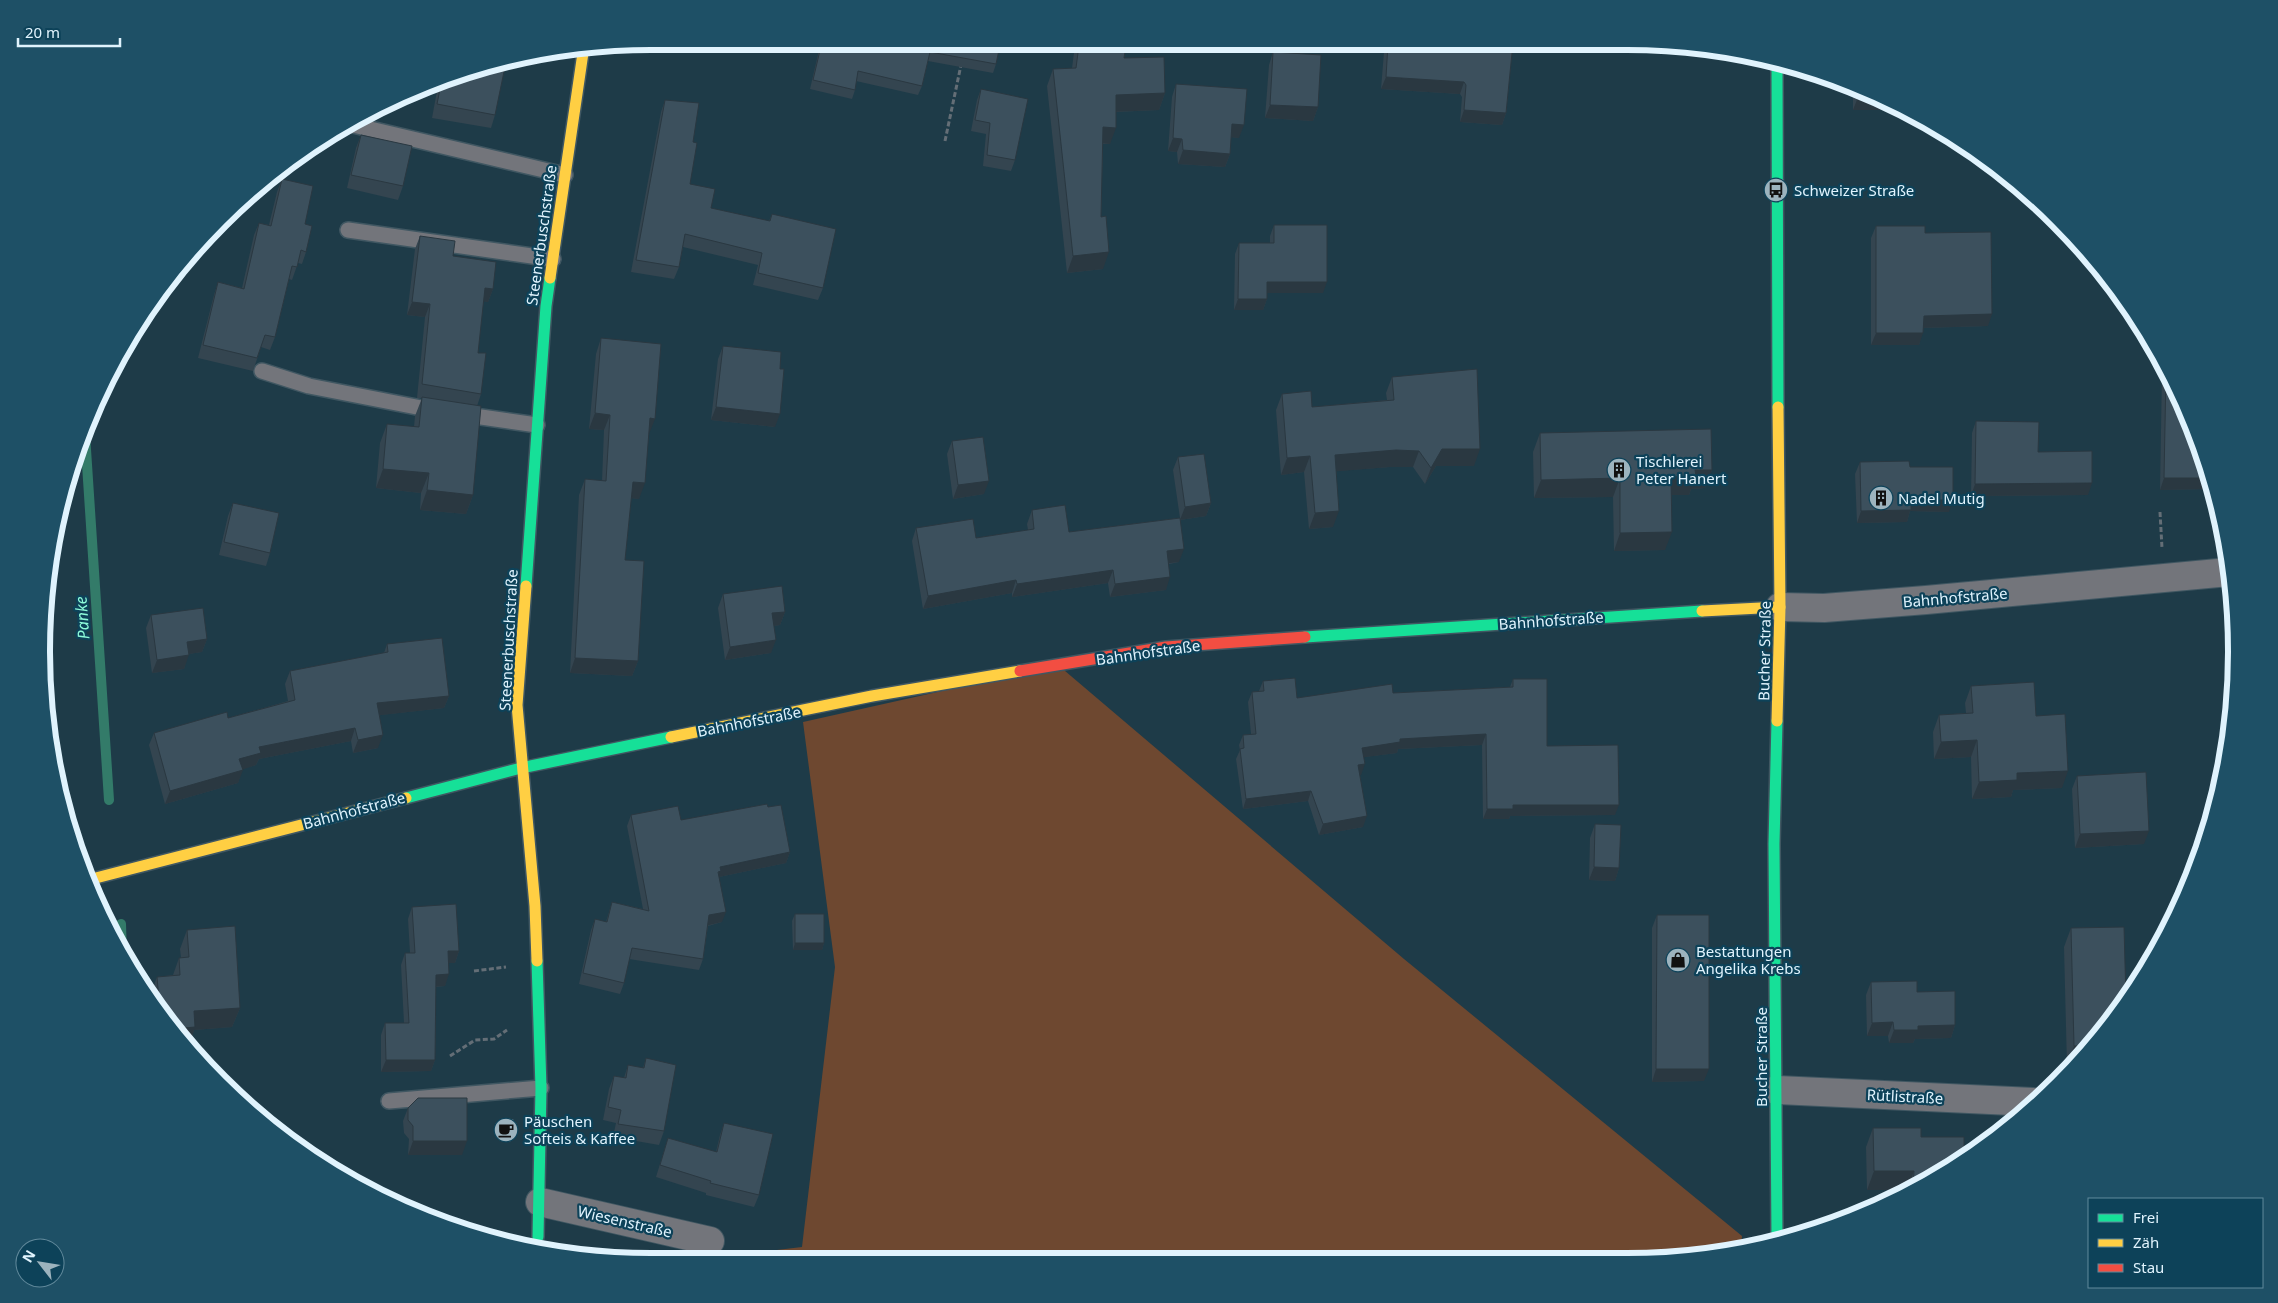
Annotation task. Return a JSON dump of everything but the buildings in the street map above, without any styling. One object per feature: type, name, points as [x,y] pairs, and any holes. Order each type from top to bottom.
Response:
[{"type":"street","name":"Steenerbuschstraße","points":[[538,1237],[541,1088],[535,906],[521,768],[517,705],[546,306],[583,54]]},
{"type":"street","name":"Bucher Straße","points":[[1777,69],[1776,226],[1780,607],[1774,844],[1777,1234]]},
{"type":"street","name":"Bahnhofstraße","points":[[95,878],[521,768],[872,696],[1166,647],[1558,619],[1780,607],[1824,608],[2223,573]]},
{"type":"street","name":"Rütlistraße","points":[[1776,1090],[2026,1102]]},
{"type":"street","name":"Wiesenstraße","points":[[540,1202],[710,1241]]},
{"type":"lane","points":[[359,126],[565,174]]},
{"type":"lane","points":[[348,230],[553,259]]},
{"type":"lane","points":[[262,371],[309,386],[386,402],[537,425]]},
{"type":"lane","points":[[389,1101],[541,1088]]},
{"type":"path","points":[[945,141],[962,59]]},
{"type":"path","points":[[450,1056],[475,1040],[494,1039],[512,1027],[539,1021]]},
{"type":"shaded area","points":[[1058,665],[1404,959],[1742,1236],[1741,1241],[1666,1252],[1626,1253],[751,1253],[802,1247],[835,967],[803,722]]},
{"type":"waterway","name":"Panke","points":[[86,448],[109,800]]},
{"type":"waterway","name":"Panke","points":[[121,924],[121,935]]},
{"type":"traffic: fast","points":[[1777,69],[1778,407]]},
{"type":"traffic: fast","points":[[526,586],[546,306],[550,278]]},
{"type":"traffic: fast","points":[[1305,637],[1702,611]]},
{"type":"traffic: fast","points":[[1777,721],[1774,844],[1777,1234]]},
{"type":"traffic: fast","points":[[406,798],[521,768],[671,737]]},
{"type":"traffic: fast","points":[[537,961],[541,1088],[538,1237]]},
{"type":"traffic: slow","points":[[550,278],[583,54]]},
{"type":"traffic: slow","points":[[1777,721],[1780,607],[1778,407]]},
{"type":"traffic: slow","points":[[526,586],[517,705],[535,906],[537,961]]},
{"type":"traffic: slow","points":[[1702,611],[1780,607]]},
{"type":"traffic: slow","points":[[671,737],[872,696],[1020,671]]},
{"type":"traffic: slow","points":[[95,878],[406,798]]},
{"type":"traffic: jam","points":[[1020,671],[1166,647],[1305,637]]},
{"type":"place","name":"Schweizer Straße","points":[[1776,190]]},
{"type":"place","name":"Tischlerei Peter Hanert","points":[[1619,470]]},
{"type":"place","name":"Nadel Mutig","points":[[1881,498]]},
{"type":"place","name":"Bestattungen Angelika Krebs","points":[[1678,960]]},
{"type":"place","name":"Päuschen Softeis & Kaffee","points":[[506,1130]]}]
